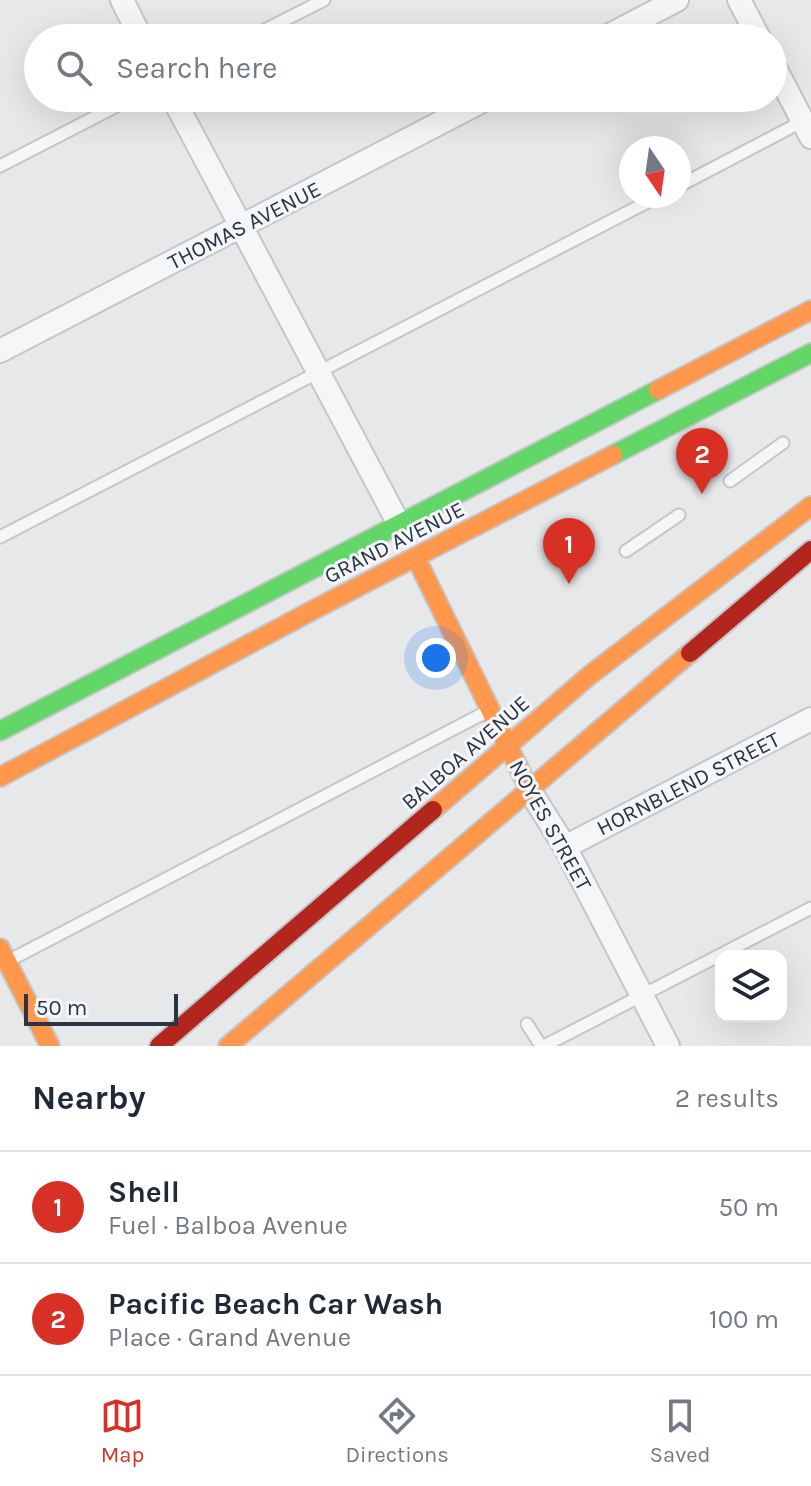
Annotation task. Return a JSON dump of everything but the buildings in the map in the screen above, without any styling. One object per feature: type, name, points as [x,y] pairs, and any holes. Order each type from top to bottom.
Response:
[{"type":"main road","name":"GRAND AVENUE","points":[[0,731],[811,310]]},
{"type":"main road","name":"GRAND AVENUE","points":[[0,777],[317,608],[811,353]]},
{"type":"main road","points":[[416,558],[418,540],[435,524],[488,491],[499,474]]},
{"type":"main road","name":"BALBOA AVENUE","points":[[159,1046],[590,675],[811,506]]},
{"type":"main road","points":[[317,608],[322,591],[357,572],[395,543],[400,535],[400,526]]},
{"type":"main road","points":[[792,566],[805,537],[811,532]]},
{"type":"main road","points":[[228,1046],[811,550]]},
{"type":"main road","name":"NOYES STREET","points":[[416,558],[530,791]]},
{"type":"main road","points":[[2,958],[50,1046]]},
{"type":"street","points":[[122,0],[134,24]]},
{"type":"street","points":[[631,24],[677,0]]},
{"type":"street","points":[[739,0],[752,24]]},
{"type":"street","points":[[787,88],[808,125]]},
{"type":"street","points":[[180,112],[400,526]]},
{"type":"street","name":"THOMAS AVENUE","points":[[0,351],[461,112]]},
{"type":"street","name":"HORNBLEND STREET","points":[[565,847],[811,719]]},
{"type":"street","name":"NOYES STREET","points":[[530,791],[565,847],[668,1046]]},
{"type":"lane","points":[[277,24],[324,0]]},
{"type":"lane","points":[[0,166],[105,112]]},
{"type":"lane","points":[[691,180],[808,125]]},
{"type":"lane","points":[[0,537],[636,208]]},
{"type":"lane","points":[[730,481],[783,443]]},
{"type":"lane","points":[[626,551],[679,515]]},
{"type":"lane","points":[[2,958],[492,709]]},
{"type":"lane","points":[[527,1024],[542,1046],[811,908]]},
{"type":"traffic: fast","points":[[613,455],[811,353]]},
{"type":"traffic: fast","points":[[0,731],[658,390]]},
{"type":"traffic: slow","points":[[658,390],[811,310]]},
{"type":"traffic: slow","points":[[0,777],[613,455]]},
{"type":"traffic: slow","points":[[433,810],[590,675],[811,506]]},
{"type":"traffic: slow","points":[[416,558],[530,791]]},
{"type":"traffic: slow","points":[[228,1046],[690,653]]},
{"type":"traffic: slow","points":[[0,948],[50,1046]]},
{"type":"traffic: jam","points":[[690,653],[811,550]]},
{"type":"traffic: jam","points":[[159,1046],[433,810]]},
{"type":"place","name":"Pacific Beach Car Wash","points":[[702,494]]},
{"type":"place","name":"Shell","points":[[569,584]]}]
